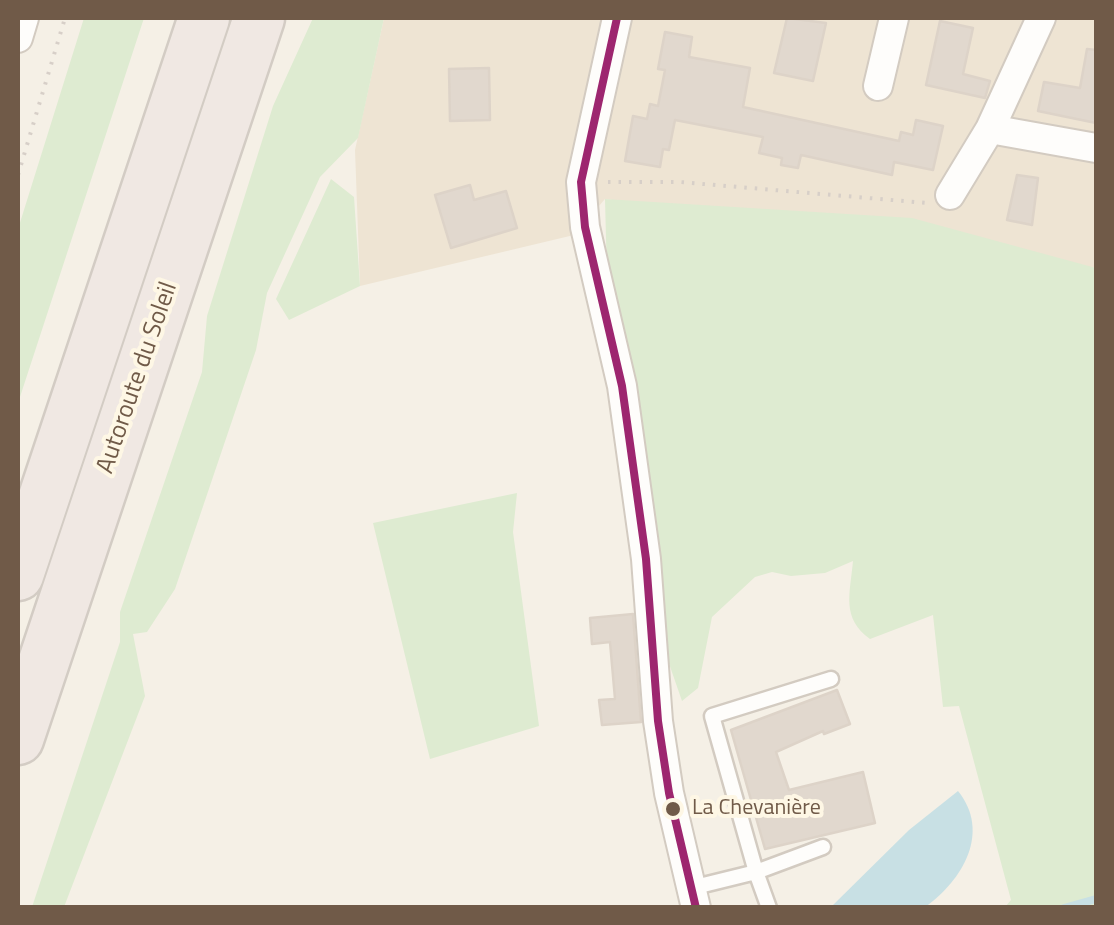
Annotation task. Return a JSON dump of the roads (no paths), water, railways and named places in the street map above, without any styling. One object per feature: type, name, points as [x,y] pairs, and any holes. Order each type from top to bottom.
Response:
[{"type":"highway","name":"Autoroute du Soleil","points":[[18,575],[204,18]]},
{"type":"highway","name":"Autoroute du Soleil","points":[[18,739],[259,18]]},
{"type":"street","points":[[18,38],[24,18]]},
{"type":"street","points":[[617,18],[581,182],[584,227],[622,386],[646,559],[658,721],[668,794],[693,898]]},
{"type":"street","points":[[878,86],[894,18]]},
{"type":"street","points":[[950,195],[990,130],[1041,18]]},
{"type":"street","points":[[990,130],[1096,148]]},
{"type":"lane","points":[[770,908],[712,716],[831,679]]},
{"type":"lane","points":[[693,898],[823,847]]},
{"type":"water","points":[[958,791],[968,807],[972,839],[961,869],[939,896],[925,907],[831,907],[909,830]]},
{"type":"waterway","points":[[1064,908],[1096,899]]},
{"type":"place","name":"La Chevanière","points":[[673,809]]}]
